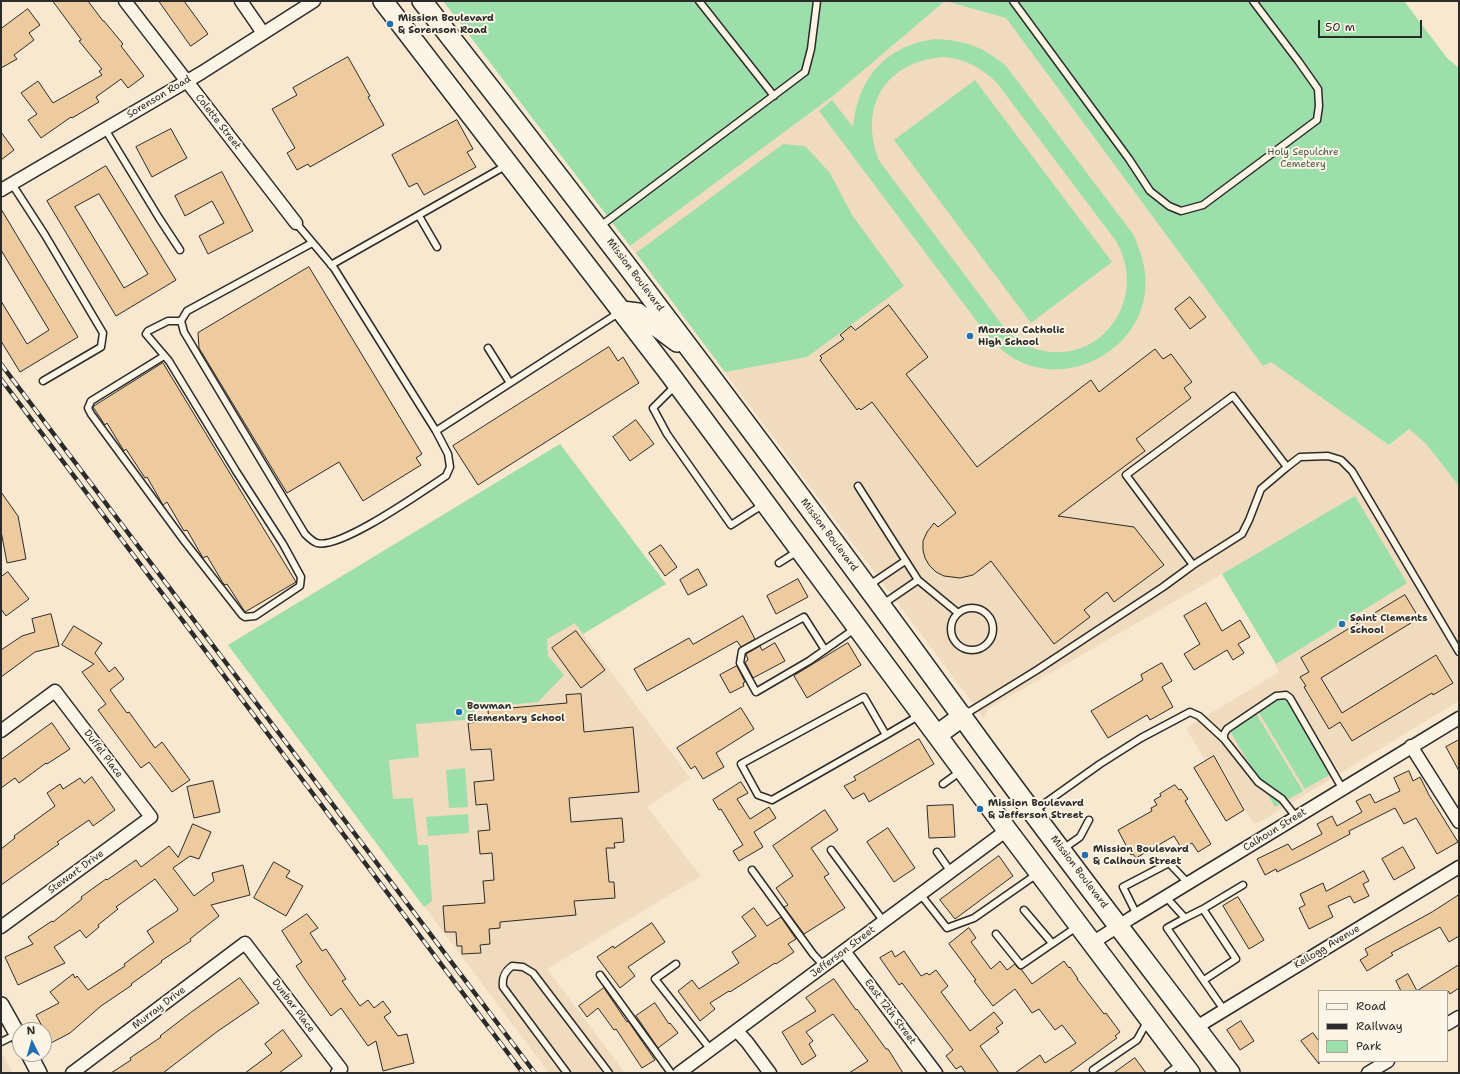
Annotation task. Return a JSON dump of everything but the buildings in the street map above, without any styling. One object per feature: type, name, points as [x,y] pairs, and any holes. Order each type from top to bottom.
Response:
[{"type":"main road","points":[[383,1],[677,384],[936,735],[1149,1018],[1180,1070]]},
{"type":"main road","name":"Mission Boulevard","points":[[422,1],[598,227],[694,354],[1061,850],[1230,1073]]},
{"type":"main road","points":[[622,311],[638,313],[694,354]]},
{"type":"main road","points":[[936,735],[962,716]]},
{"type":"street","name":"Colette Street","points":[[125,1],[296,223]]},
{"type":"street","points":[[241,1],[263,33]]},
{"type":"street","name":"Sorenson Road","points":[[1,190],[105,129],[314,1]]},
{"type":"street","name":"Duffel Place","points":[[1,731],[55,691],[151,817]]},
{"type":"street","name":"Calhoun Street","points":[[1092,943],[1342,788],[1459,718]]},
{"type":"street","points":[[1411,746],[1459,822]]},
{"type":"street","name":"Stewart Drive","points":[[1,927],[151,817]]},
{"type":"street","name":"Jefferson Street","points":[[679,1073],[1007,830]]},
{"type":"street","name":"Kellogg Avenue","points":[[1195,1028],[1459,867]]},
{"type":"street","name":"Dunbar Place","points":[[246,943],[339,1071]]},
{"type":"street","name":"Murray Drive","points":[[72,1073],[246,943]]},
{"type":"street","name":"East 12th Street","points":[[844,952],[936,1073]]},
{"type":"street","points":[[1,1005],[12,1024]]},
{"type":"street","points":[[1448,1023],[1459,1017]]},
{"type":"street","points":[[737,1031],[770,1073]]},
{"type":"street","points":[[33,1062],[39,1073]]},
{"type":"street","points":[[1368,1073],[1386,1062]]},
{"type":"lane","points":[[699,1],[774,96]]},
{"type":"lane","points":[[598,227],[805,72],[811,50],[817,1]]},
{"type":"lane","points":[[1013,1],[1129,159],[1150,191],[1169,206],[1181,211],[1203,205],[1317,120],[1319,106],[1318,89],[1253,1]]},
{"type":"lane","points":[[105,129],[180,250]]},
{"type":"lane","points":[[331,265],[509,164]]},
{"type":"lane","points":[[12,184],[45,235],[103,333],[102,347],[43,381]]},
{"type":"lane","points":[[419,216],[437,247]]},
{"type":"lane","points":[[296,223],[331,265],[436,431],[448,454],[450,467],[446,476],[365,528],[330,543],[317,543],[305,534],[184,332],[181,321],[187,311],[312,243]]},
{"type":"lane","points":[[436,431],[622,311]]},
{"type":"lane","points":[[164,356],[91,401],[88,408],[162,511],[242,615],[245,617],[255,616],[300,586],[301,577],[284,544],[236,471],[169,361],[146,334],[148,330],[168,321],[181,321]]},
{"type":"lane","points":[[488,348],[510,383]]},
{"type":"lane","points":[[677,384],[653,408],[667,434],[731,525],[765,503]]},
{"type":"lane","points":[[1193,565],[1126,475],[1233,396],[1286,467]]},
{"type":"lane","points":[[962,716],[1060,655],[1163,587],[1193,565],[1242,534],[1261,489],[1300,457],[1328,456],[1341,460],[1352,471],[1459,652]]},
{"type":"lane","points":[[858,486],[918,580],[958,612]]},
{"type":"lane","points":[[779,563],[800,550]]},
{"type":"lane","points":[[867,586],[905,561]]},
{"type":"lane","points":[[881,605],[918,580]]},
{"type":"lane","points":[[971,607],[985,612],[993,625],[991,639],[986,645],[980,649],[974,650],[961,648],[955,643],[950,631],[953,618],[958,612],[971,607]]},
{"type":"lane","points":[[825,650],[804,617],[742,651],[740,663],[756,692],[809,661],[825,650],[857,628]]},
{"type":"lane","points":[[1224,739],[1224,734],[1227,729],[1276,696],[1286,695],[1290,698],[1342,788]]},
{"type":"lane","points":[[886,735],[864,697],[741,764],[758,795],[772,800],[922,715]]},
{"type":"lane","points":[[1033,812],[1100,764],[1141,738],[1187,713],[1199,716],[1224,739],[1258,782],[1282,799],[1296,817]]},
{"type":"lane","points":[[943,784],[963,770]]},
{"type":"lane","points":[[1061,850],[1080,837],[1089,820]]},
{"type":"lane","points":[[831,850],[884,922]]},
{"type":"lane","points":[[937,852],[952,872]]},
{"type":"lane","points":[[1137,915],[1124,887],[1169,863],[1188,884]]},
{"type":"lane","points":[[752,870],[813,954],[824,966]]},
{"type":"lane","points":[[921,895],[947,928],[974,918],[1039,873]]},
{"type":"lane","points":[[1224,1010],[1167,928],[1243,885]]},
{"type":"lane","points":[[1166,897],[1185,918]]},
{"type":"lane","points":[[1203,909],[1236,959],[1204,980]]},
{"type":"lane","points":[[1024,910],[1052,943]]},
{"type":"lane","points":[[996,934],[1021,965],[1079,925]]},
{"type":"lane","points":[[676,964],[655,979],[711,1050]]},
{"type":"lane","points":[[567,1073],[503,987],[503,977],[512,966],[523,967],[532,972],[609,1073]]},
{"type":"lane","points":[[600,975],[671,1073]]},
{"type":"lane","points":[[1093,1070],[1137,1040],[1149,1018]]},
{"type":"lane","points":[[1,1042],[12,1038]]},
{"type":"shaded area","name":"Moreau Catholic High School","points":[[945,1],[1006,18],[1263,366],[1271,361],[1389,445],[1409,429],[1427,445],[1459,486],[1459,701],[1260,822],[1253,823],[1215,755],[1205,760],[1186,728],[1279,672],[1275,665],[1276,664],[1222,574],[988,709],[984,718],[630,246],[833,96]]},
{"type":"shaded area","name":"Bowman Elementary School","points":[[560,444],[666,584],[583,634],[690,778],[647,807],[701,876],[547,969],[625,1073],[549,1073],[228,645]]},
{"type":"shaded area","points":[[1,1051],[13,1073],[1,1073]]},
{"type":"green space","points":[[443,1],[945,1],[833,96],[630,246]]},
{"type":"green space","name":"Holy Sepulchre Cemetery","points":[[945,1],[1404,1],[1447,58],[1459,68],[1459,486],[1427,445],[1409,429],[1389,445],[1271,362],[1263,366],[1006,18]]},
{"type":"green space","points":[[935,39],[964,43],[982,49],[1006,66],[1133,234],[1144,265],[1146,282],[1144,299],[1137,319],[1126,336],[1111,350],[1094,361],[1074,367],[1054,369],[1033,366],[1013,358],[995,344],[819,111],[832,100],[853,127],[856,109],[861,94],[868,79],[877,67],[888,57],[917,43]],"holes":[[[944,57],[973,65],[997,83],[1116,241],[1125,264],[1127,287],[1122,308],[1111,326],[1095,341],[1076,350],[1054,352],[1030,347],[1017,340],[1000,322],[880,162],[874,142],[872,123],[875,106],[881,91],[892,78],[906,68],[923,60]]]},
{"type":"green space","points":[[975,80],[1112,262],[1031,323],[894,140]]},
{"type":"green space","points":[[783,144],[805,146],[830,173],[852,215],[904,286],[807,357],[725,372],[636,253]]},
{"type":"green space","points":[[560,444],[666,584],[583,634],[575,623],[547,639],[548,656],[564,675],[538,702],[474,708],[475,719],[416,724],[419,757],[389,760],[393,799],[413,799],[418,845],[428,845],[432,901],[424,907],[228,645]]},
{"type":"green space","points":[[1355,496],[1407,583],[1276,664],[1222,574]]},
{"type":"green space","points":[[1284,691],[1333,773],[1305,789],[1256,708]]},
{"type":"green space","points":[[1254,710],[1303,791],[1275,807],[1227,726]]},
{"type":"green space","points":[[465,768],[468,807],[449,808],[446,770]]},
{"type":"green space","points":[[468,814],[469,833],[428,836],[426,817]]},
{"type":"railway","points":[[1,364],[535,1073]]},
{"type":"railway","points":[[1,379],[523,1073]]},
{"type":"place","name":"Mission Boulevard & Sorenson Road","points":[[390,24]]},
{"type":"place","name":"Moreau Catholic High School","points":[[970,336]]},
{"type":"place","name":"Saint Clements School","points":[[1342,624]]},
{"type":"place","name":"Bowman Elementary School","points":[[459,712]]},
{"type":"place","name":"Mission Boulevard & Jefferson Street","points":[[980,809]]},
{"type":"place","name":"Mission Boulevard & Calhoun Street","points":[[1085,855]]}]
